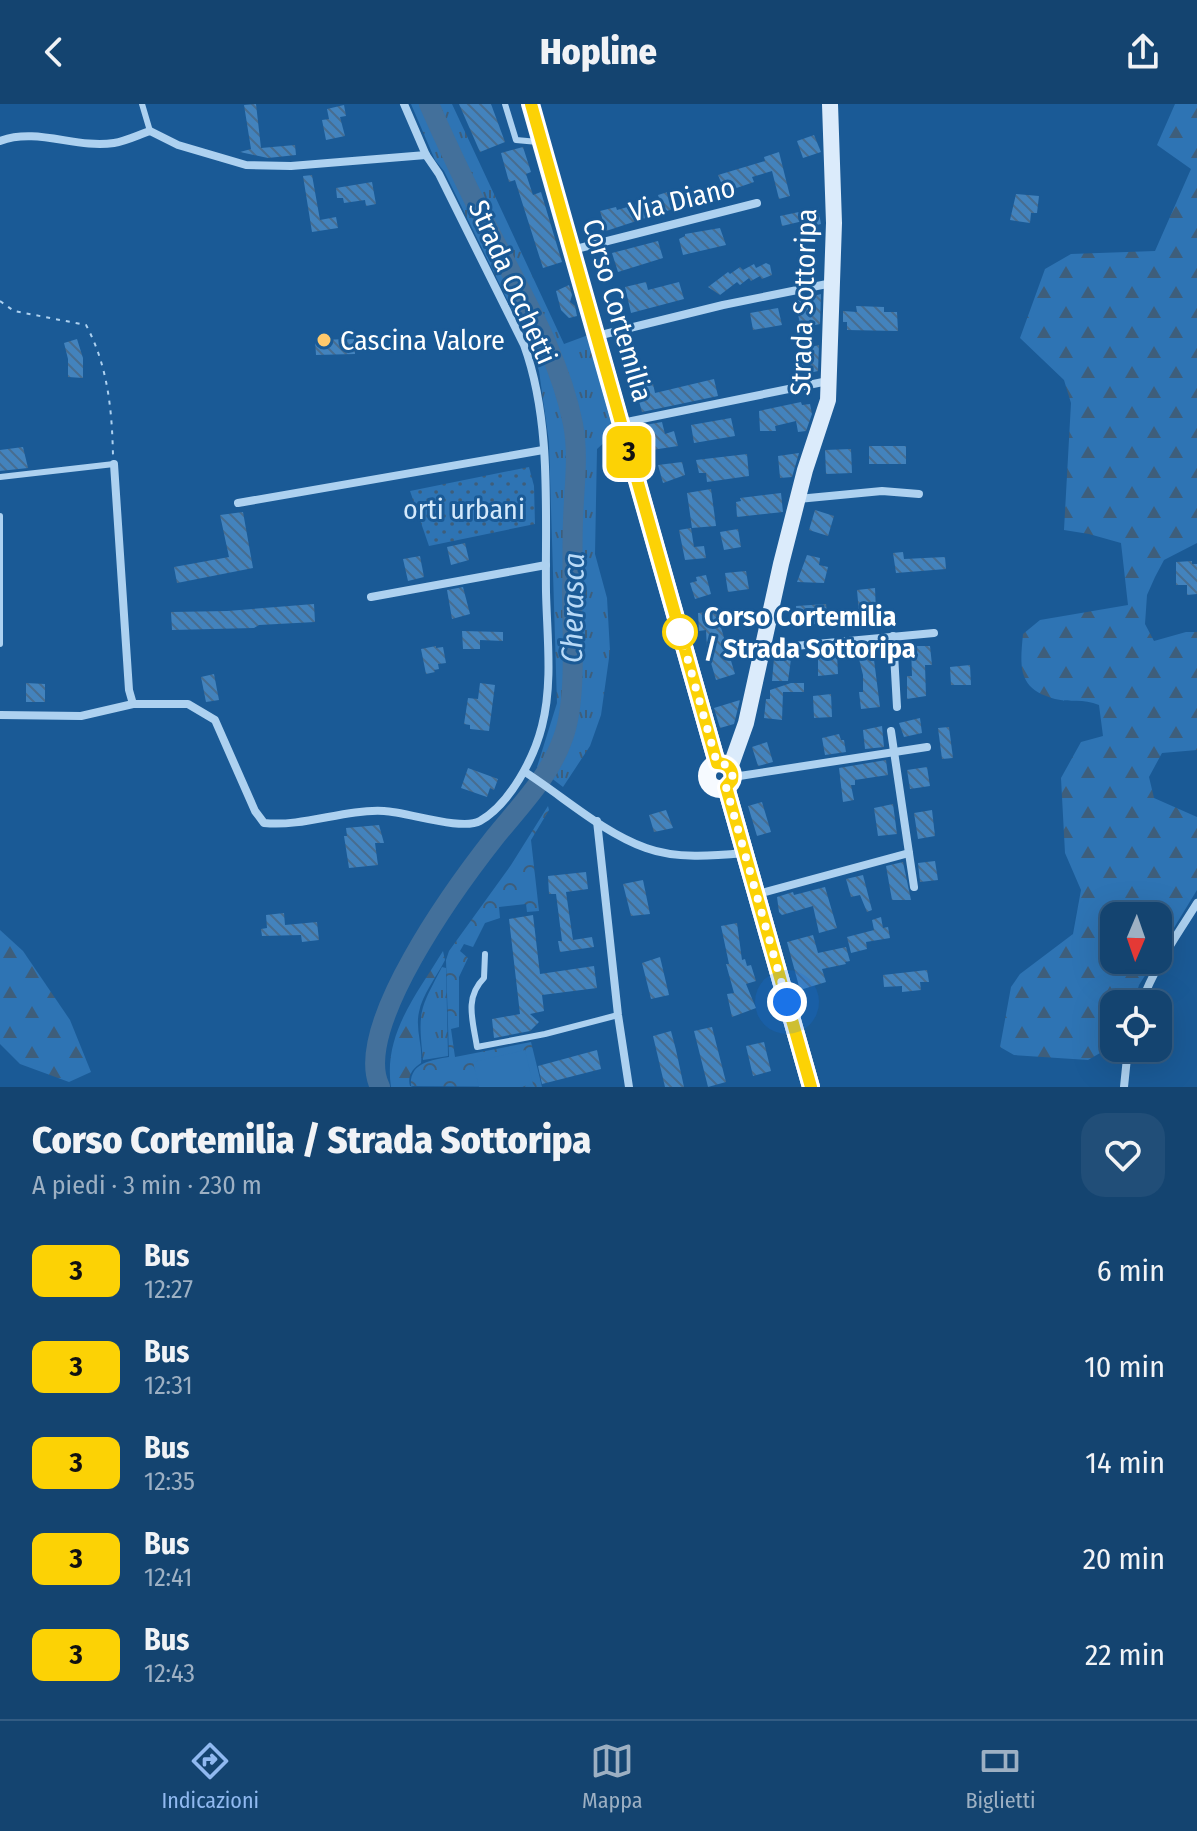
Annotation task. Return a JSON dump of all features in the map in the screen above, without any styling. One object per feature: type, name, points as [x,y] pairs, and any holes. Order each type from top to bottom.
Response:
[{"type":"main road","name":"Corso Cortemilia","points":[[530,104],[726,774],[806,1086]]},
{"type":"street","name":"Strada Occhetti","points":[[0,715],[81,716],[133,704],[188,704],[215,720],[255,811],[264,823],[282,825],[355,812],[386,811],[459,823],[479,822],[525,772],[535,749],[548,694],[543,450],[534,372],[524,345],[439,174],[426,155],[404,104]]},
{"type":"street","name":"Strada Sottoripa","points":[[726,774],[746,723],[798,499],[828,400],[834,223],[830,104]]},
{"type":"street","points":[[0,141],[34,136],[86,143],[114,143],[150,131],[178,145],[246,165],[291,166],[426,155]]},
{"type":"street","name":"Via Diano","points":[[571,250],[757,203]]},
{"type":"street","points":[[597,336],[723,305],[832,283]]},
{"type":"street","points":[[622,424],[828,381]]},
{"type":"street","points":[[238,503],[543,450]]},
{"type":"street","points":[[114,464],[129,690],[133,704]]},
{"type":"street","points":[[798,499],[882,491],[919,494]]},
{"type":"street","points":[[371,597],[546,565]]},
{"type":"street","points":[[763,649],[934,633]]},
{"type":"street","points":[[893,636],[897,707]]},
{"type":"street","points":[[891,731],[914,887]]},
{"type":"street","points":[[726,774],[927,747]]},
{"type":"street","points":[[525,772],[597,821],[647,849],[709,857],[745,853]]},
{"type":"street","points":[[597,821],[629,1087]]},
{"type":"street","points":[[757,894],[909,853]]},
{"type":"street","points":[[1146,990],[1197,903]]},
{"type":"street","points":[[1124,1087],[1127,1062]]},
{"type":"lane","points":[[142,104],[150,131]]},
{"type":"lane","points":[[505,104],[516,140],[541,142]]},
{"type":"lane","points":[[0,477],[114,464]]},
{"type":"lane","points":[[0,516],[0,644]]},
{"type":"lane","points":[[485,954],[484,978],[473,989],[471,1008],[477,1047],[618,1015]]},
{"type":"path","points":[[0,301],[14,311],[86,325],[99,349],[111,404],[114,464]]},
{"type":"green space","points":[[411,104],[452,104],[564,344],[591,334],[618,430],[597,449],[595,554],[607,598],[610,651],[601,715],[590,746],[563,787],[537,767],[557,703],[549,442],[539,371],[532,350],[444,171],[435,160]]},
{"type":"green space","points":[[1175,104],[1197,104],[1197,543],[1164,560],[1147,595],[1145,624],[1154,641],[1197,632],[1197,750],[1162,753],[1149,777],[1154,798],[1197,817],[1197,890],[1172,931],[1172,902],[1100,902],[1100,974],[1146,974],[1137,990],[1100,990],[1100,1053],[1088,1060],[1014,1055],[1000,1047],[1011,987],[1020,974],[1073,934],[1081,890],[1065,853],[1061,778],[1081,742],[1103,736],[1099,705],[1055,699],[1043,695],[1027,683],[1021,657],[1023,634],[1040,620],[1128,605],[1121,543],[1064,530],[1071,403],[1064,380],[1020,338],[1045,269],[1071,254],[1155,251],[1191,169],[1157,145]]},
{"type":"green space","name":"orti urbani","points":[[529,467],[534,486],[535,524],[429,546],[410,491]]},
{"type":"green space","points":[[548,806],[549,810],[531,840],[539,911],[527,912],[526,904],[499,907],[500,918],[485,923],[473,947],[464,944],[460,951],[468,958],[459,977],[459,1027],[451,1029],[455,1057],[531,1042],[542,1087],[411,1086],[414,1072],[422,1064],[449,1057],[446,960],[449,951],[511,865]]},
{"type":"green space","points":[[0,930],[23,951],[70,1020],[91,1072],[69,1082],[20,1064],[0,1044]]},
{"type":"green space","points":[[443,951],[445,960],[426,992],[419,1012],[421,1063],[410,1076],[410,1086],[413,1087],[391,1087],[392,1049],[397,1032]]},
{"type":"green space","points":[[442,967],[446,968],[448,1056],[423,1060],[422,1012]]},
{"type":"green space","points":[[525,1050],[533,1084],[479,1087],[473,1062]]},
{"type":"building","points":[[256,104],[261,148],[295,145],[296,155],[268,158],[240,152],[251,149],[244,105]]},
{"type":"building","points":[[459,104],[491,104],[505,142],[480,152]]},
{"type":"building","points":[[344,105],[346,116],[340,117],[345,136],[326,140],[322,120],[329,119],[327,109]]},
{"type":"building","points":[[814,135],[821,152],[803,158],[797,141]]},
{"type":"building","points":[[523,147],[531,172],[526,174],[533,195],[541,192],[562,262],[543,268],[515,180],[509,182],[501,153]]},
{"type":"building","points":[[779,152],[790,196],[779,199],[772,171],[752,177],[754,182],[725,192],[718,175],[765,161],[764,157]]},
{"type":"building","points":[[312,175],[320,220],[336,217],[338,228],[312,232],[303,176]]},
{"type":"building","points":[[372,182],[376,204],[366,206],[365,200],[344,203],[343,198],[337,198],[336,188]]},
{"type":"building","points":[[674,190],[679,207],[606,231],[600,211],[616,207],[617,210],[659,198],[658,195]]},
{"type":"building","points":[[1016,194],[1039,196],[1037,213],[1031,213],[1030,223],[1010,220]]},
{"type":"building","points":[[818,208],[821,224],[804,228],[803,221],[782,226],[780,216]]},
{"type":"building","points":[[720,228],[726,245],[683,255],[679,239],[685,234]]},
{"type":"building","points":[[658,241],[663,258],[618,272],[612,253]]},
{"type":"building","points":[[766,263],[770,265],[772,275],[751,281],[749,278],[740,285],[737,282],[720,295],[708,287],[740,267],[743,270],[754,264],[756,268]]},
{"type":"building","points":[[646,282],[648,290],[679,282],[684,299],[631,313],[625,287]]},
{"type":"building","points":[[569,285],[572,295],[570,302],[575,306],[577,316],[569,318],[561,310],[556,291]]},
{"type":"building","points":[[821,294],[820,324],[801,328],[795,301]]},
{"type":"building","points":[[856,306],[884,307],[884,312],[897,312],[898,331],[847,330],[843,311],[857,312]]},
{"type":"building","points":[[778,308],[782,325],[753,330],[750,313]]},
{"type":"building","points":[[77,339],[83,358],[83,378],[68,377],[64,343]]},
{"type":"building","points":[[354,339],[355,354],[316,355],[315,340]]},
{"type":"building","points":[[819,345],[818,371],[805,374],[798,350]]},
{"type":"building","points":[[652,379],[655,393],[714,379],[718,396],[642,412],[634,383]]},
{"type":"building","points":[[801,402],[802,405],[810,404],[812,414],[806,431],[798,432],[796,421],[775,426],[776,431],[760,431],[759,411]]},
{"type":"building","points":[[731,418],[735,436],[694,443],[691,425]]},
{"type":"building","points":[[662,422],[665,434],[674,431],[678,446],[652,450],[645,425]]},
{"type":"building","points":[[869,446],[906,446],[906,464],[869,464]]},
{"type":"building","points":[[23,447],[28,468],[0,471],[0,450]]},
{"type":"building","points":[[851,449],[852,473],[826,474],[825,450]]},
{"type":"building","points":[[799,453],[792,477],[780,478],[778,456]]},
{"type":"building","points":[[747,454],[749,476],[707,482],[706,473],[699,473],[696,460]]},
{"type":"building","points":[[682,462],[685,475],[663,483],[658,465]]},
{"type":"building","points":[[711,489],[716,526],[692,528],[687,493]]},
{"type":"building","points":[[781,493],[783,512],[737,517],[736,502],[741,501],[740,498]]},
{"type":"building","points":[[815,510],[834,516],[828,536],[809,530]]},
{"type":"building","points":[[243,512],[253,568],[177,583],[174,567],[229,557],[220,515]]},
{"type":"building","points":[[691,528],[694,547],[704,546],[706,558],[685,560],[679,530]]},
{"type":"building","points":[[738,529],[741,547],[724,550],[720,532]]},
{"type":"building","points":[[465,543],[469,560],[451,565],[447,547]]},
{"type":"building","points":[[903,552],[904,559],[945,557],[946,569],[896,573],[893,553]]},
{"type":"building","points":[[807,555],[820,558],[819,565],[828,567],[824,583],[797,582]]},
{"type":"building","points":[[420,556],[424,577],[408,581],[403,559]]},
{"type":"building","points":[[1192,561],[1192,564],[1197,564],[1197,594],[1187,595],[1187,585],[1176,585],[1176,562]]},
{"type":"building","points":[[746,571],[749,589],[728,592],[725,573]]},
{"type":"building","points":[[706,575],[711,594],[695,599],[690,583],[697,581],[696,577]]},
{"type":"building","points":[[463,587],[470,614],[452,619],[447,590]]},
{"type":"building","points":[[875,588],[876,612],[859,613],[857,590]]},
{"type":"building","points":[[314,604],[315,622],[259,625],[254,628],[172,630],[171,612]]},
{"type":"building","points":[[826,604],[828,619],[824,619],[825,622],[805,626],[798,624],[796,606]]},
{"type":"building","points":[[716,611],[735,674],[716,680],[707,649],[706,630],[699,631],[698,613]]},
{"type":"building","points":[[462,631],[503,632],[503,641],[480,640],[480,649],[463,649]]},
{"type":"building","points":[[911,646],[930,646],[932,665],[925,665],[926,696],[907,699],[907,676],[912,676]]},
{"type":"building","points":[[443,647],[446,663],[438,664],[439,669],[426,674],[421,649]]},
{"type":"building","points":[[871,650],[880,707],[861,709],[859,692],[863,692],[863,675],[858,655],[859,652]]},
{"type":"building","points":[[818,653],[837,654],[838,674],[818,676]]},
{"type":"building","points":[[774,658],[791,659],[788,681],[772,681]]},
{"type":"building","points":[[970,665],[971,685],[951,685],[950,667]]},
{"type":"building","points":[[214,674],[219,700],[206,702],[201,677]]},
{"type":"building","points":[[26,683],[45,684],[45,702],[26,702]]},
{"type":"building","points":[[480,683],[495,685],[489,731],[470,729],[470,725],[464,724],[468,698],[478,699]]},
{"type":"building","points":[[791,683],[804,683],[804,692],[783,692],[782,720],[764,718],[770,690]]},
{"type":"building","points":[[831,694],[832,717],[814,718],[813,696]]},
{"type":"building","points":[[740,700],[734,724],[720,728],[714,708]]},
{"type":"building","points":[[920,718],[922,733],[904,737],[899,723]]},
{"type":"building","points":[[882,726],[884,747],[865,749],[863,730]]},
{"type":"building","points":[[949,727],[953,758],[942,759],[938,728]]},
{"type":"building","points":[[839,734],[844,740],[846,752],[825,755],[822,738]]},
{"type":"building","points":[[767,742],[773,762],[758,766],[752,747]]},
{"type":"building","points":[[886,760],[888,775],[855,780],[855,785],[851,785],[854,800],[843,802],[839,768]]},
{"type":"building","points":[[927,767],[930,786],[910,789],[907,770]]},
{"type":"building","points":[[468,768],[498,779],[487,797],[461,788]]},
{"type":"building","points":[[762,802],[771,832],[757,836],[748,806]]},
{"type":"building","points":[[893,804],[897,834],[878,836],[874,808]]},
{"type":"building","points":[[666,810],[673,828],[654,832],[649,815]]},
{"type":"building","points":[[932,810],[935,836],[918,839],[914,813]]},
{"type":"building","points":[[379,825],[384,843],[375,843],[378,865],[349,868],[344,836],[347,836],[346,828]]},
{"type":"building","points":[[935,861],[938,880],[920,882],[918,863]]},
{"type":"building","points":[[903,862],[911,900],[892,900],[886,866]]},
{"type":"building","points":[[586,872],[588,889],[566,892],[573,940],[592,937],[594,947],[560,952],[558,941],[562,941],[556,894],[549,894],[548,876]]},
{"type":"building","points":[[863,875],[872,910],[867,912],[860,895],[851,897],[846,879]]},
{"type":"building","points":[[643,880],[650,914],[631,916],[623,884]]},
{"type":"building","points":[[825,887],[837,928],[819,933],[813,906],[782,915],[779,912],[777,897]]},
{"type":"building","points":[[284,913],[285,925],[317,922],[319,940],[302,942],[301,935],[262,936],[261,929],[267,928],[266,915]]},
{"type":"building","points":[[533,915],[540,974],[594,966],[597,988],[542,995],[544,1011],[530,1014],[539,1022],[530,1031],[494,1038],[492,1019],[520,1014],[509,919]]},
{"type":"building","points":[[881,917],[883,928],[888,927],[890,938],[866,942],[867,949],[851,953],[847,937],[874,930],[872,920]]},
{"type":"building","points":[[737,923],[742,960],[745,959],[747,966],[751,965],[756,981],[746,984],[756,1008],[732,1017],[727,994],[734,993],[721,926]]},
{"type":"building","points":[[813,935],[818,953],[846,947],[850,961],[822,969],[826,982],[800,990],[787,942]]},
{"type":"building","points":[[660,957],[669,995],[651,999],[642,963]]},
{"type":"building","points":[[927,970],[929,982],[920,982],[921,990],[902,992],[902,986],[884,987],[883,975]]},
{"type":"building","points":[[712,1027],[726,1082],[708,1087],[694,1031]]},
{"type":"building","points":[[671,1031],[684,1087],[665,1087],[653,1036]]},
{"type":"building","points":[[764,1042],[771,1071],[753,1076],[746,1046]]},
{"type":"building","points":[[597,1050],[601,1069],[542,1084],[538,1066]]},
{"type":"waterway","name":"Cherasca","points":[[380,1087],[375,1062],[381,1030],[394,995],[457,888],[550,765],[563,738],[572,686],[576,460],[573,424],[560,377],[541,332],[470,193],[429,104]]},
{"type":"bus line","name":"3","points":[[531,104],[717,763],[728,766],[732,771],[732,780],[726,787],[811,1087]]},
{"type":"place","name":"Cascina Valore","points":[[324,340]]},
{"type":"place","name":"Corso Cortemilia / Strada Sottoripa","points":[[680,632]]},
{"type":"route","points":[[680,632],[717,763],[728,766],[732,771],[732,780],[726,787],[787,1002]]}]
